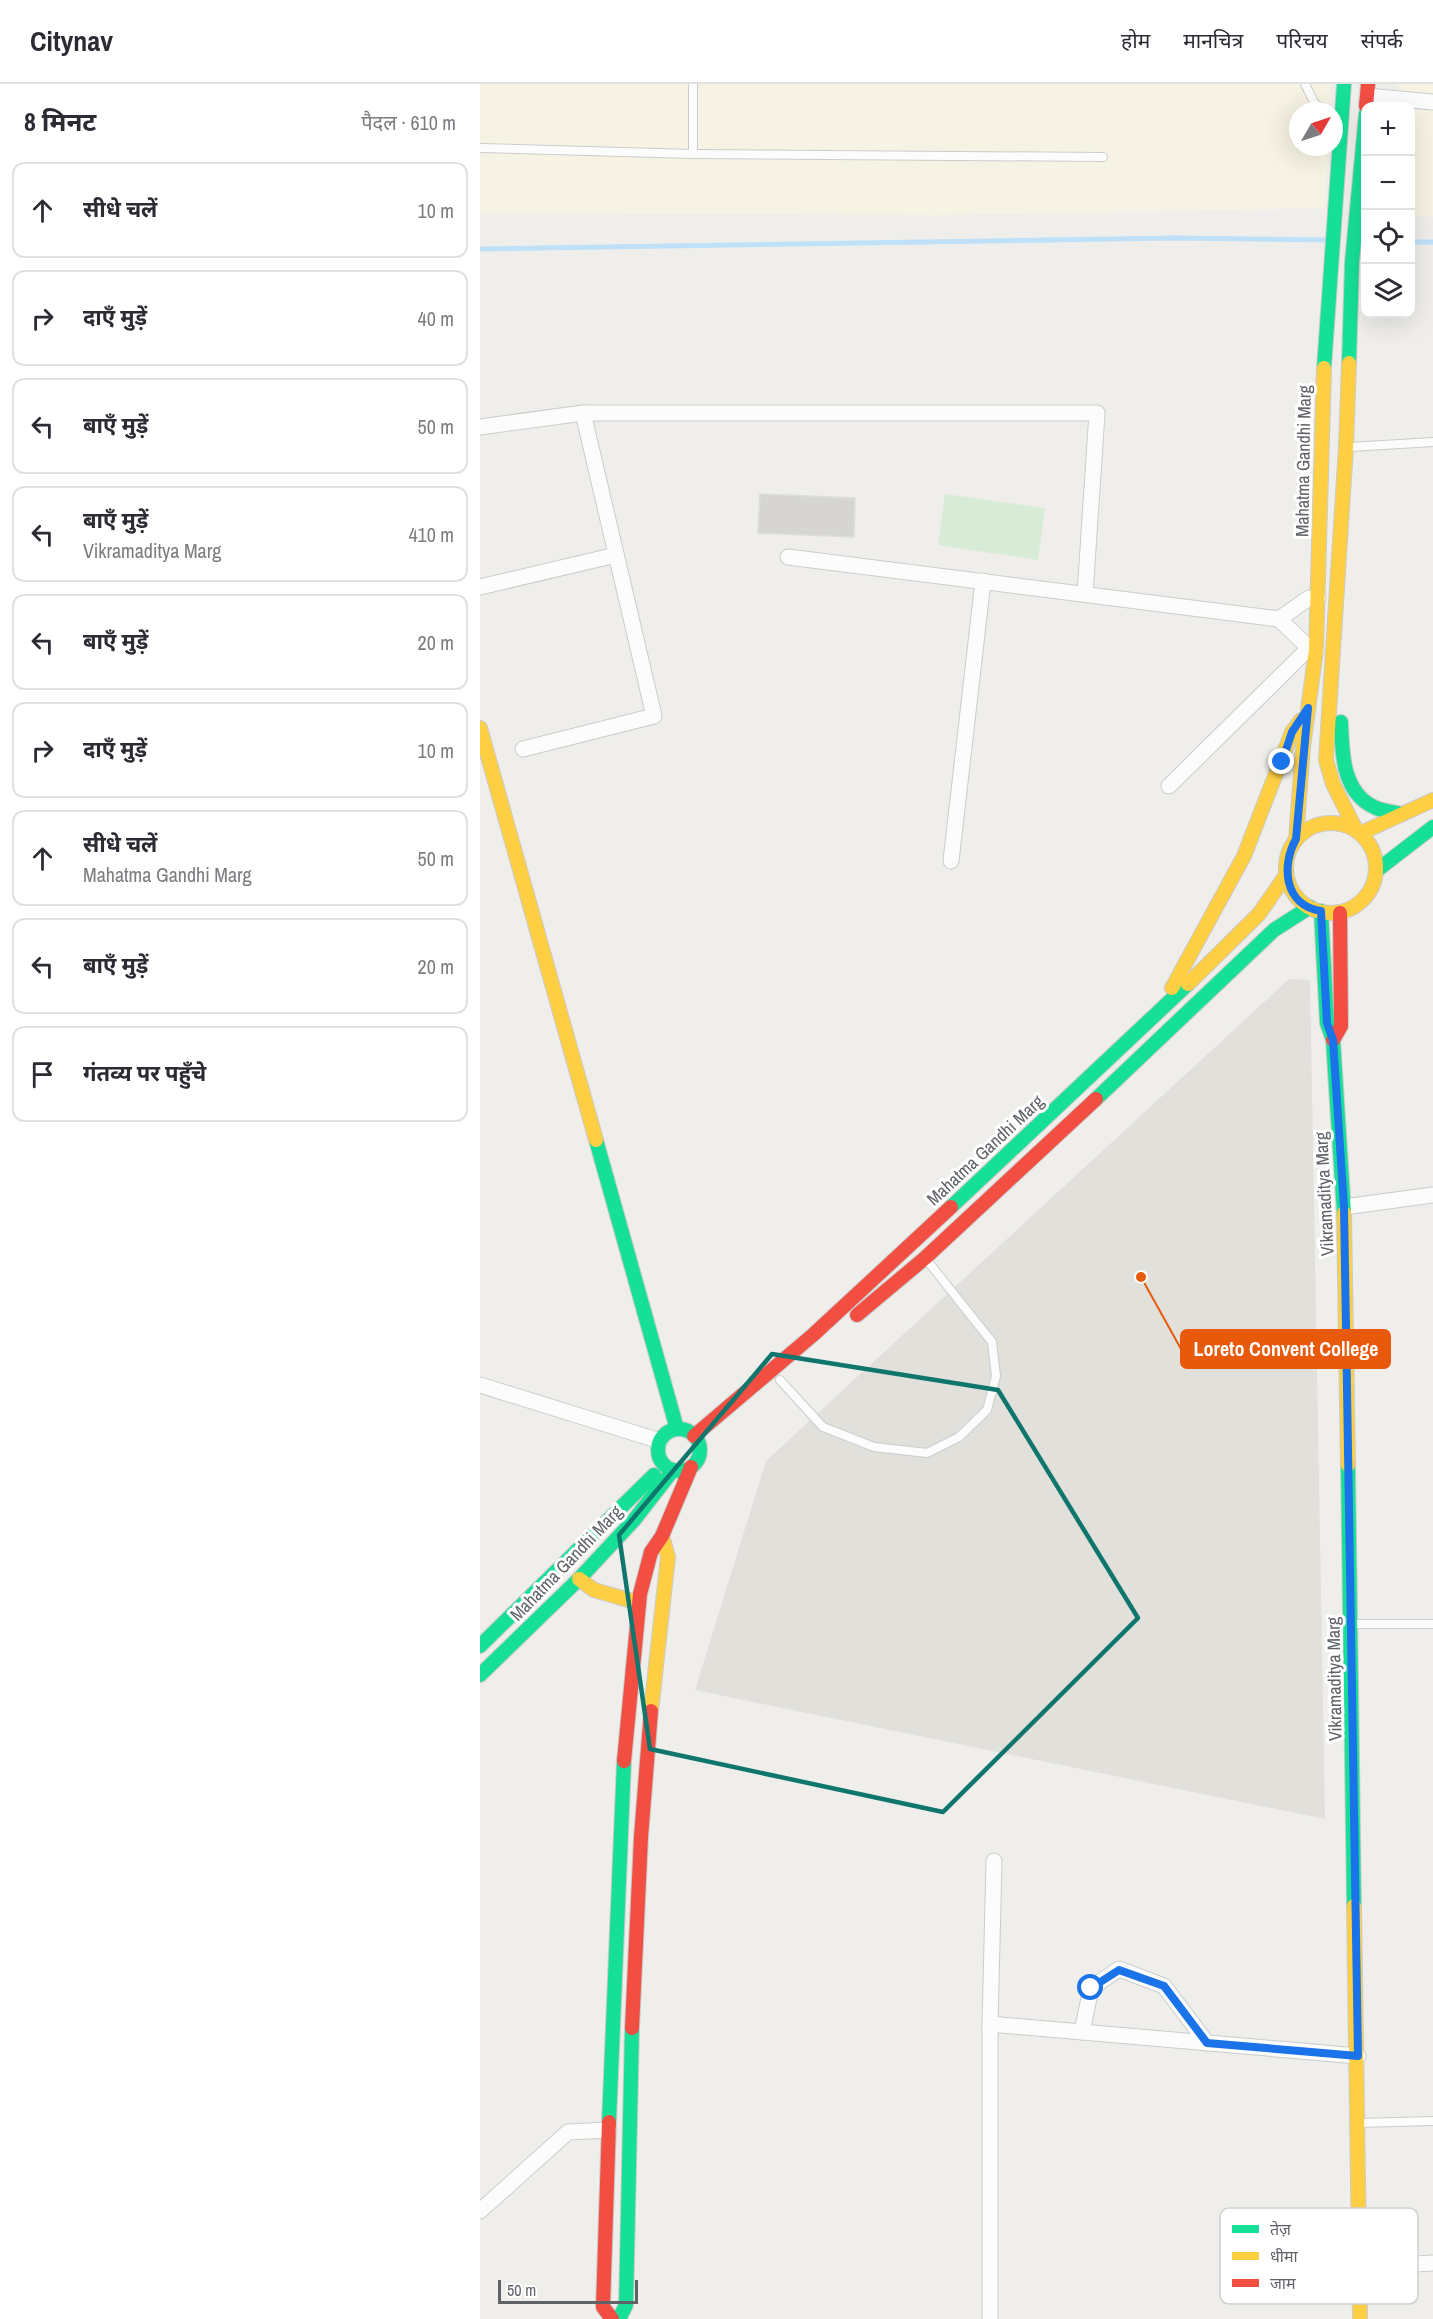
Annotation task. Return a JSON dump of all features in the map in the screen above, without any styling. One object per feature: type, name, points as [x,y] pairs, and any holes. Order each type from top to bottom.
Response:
[{"type":"main road","name":"Mahatma Gandhi Marg","points":[[1341,102],[1344,84]]},
{"type":"main road","name":"Mahatma Gandhi Marg","points":[[1296,839],[1318,598],[1324,362],[1332,263],[1336,156]]},
{"type":"main road","points":[[1358,832],[1333,784],[1326,760],[1346,447],[1352,262],[1361,156]]},
{"type":"main road","points":[[1335,609],[1341,666],[1342,750],[1346,773],[1356,793],[1374,806],[1402,814]]},
{"type":"main road","points":[[1167,1005],[1173,987],[1244,856],[1292,732],[1308,708]]},
{"type":"main road","points":[[480,728],[677,1429]]},
{"type":"main road","points":[[1358,832],[1433,800]]},
{"type":"main road","points":[[1326,822],[1345,824],[1358,832],[1372,847],[1376,864],[1374,882],[1366,897],[1352,908],[1340,913],[1315,909],[1302,902],[1291,888],[1286,875],[1288,854],[1296,839],[1310,827],[1326,822]]},
{"type":"main road","points":[[1376,871],[1433,827]]},
{"type":"main road","name":"Mahatma Gandhi Marg","points":[[696,1440],[814,1334],[1167,1005],[1259,914],[1286,875]]},
{"type":"main road","points":[[696,1440],[780,1380],[925,1258],[1194,1008],[1274,930],[1315,909]]},
{"type":"main road","name":"Vikramaditya Marg","points":[[1315,909],[1327,1023],[1333,1040],[1344,1207],[1360,2208]]},
{"type":"main road","name":"Vikramaditya Marg","points":[[1333,1040],[1341,1026],[1340,913]]},
{"type":"main road","points":[[612,2319],[603,2307],[603,2283],[624,1750],[639,1603],[651,1552],[662,1536],[690,1467],[698,1457],[696,1440],[689,1432],[677,1429],[667,1433],[660,1441],[658,1454],[669,1468],[684,1470],[690,1467]]},
{"type":"main road","name":"Mahatma Gandhi Marg","points":[[480,1675],[579,1579],[634,1520],[669,1468]]},
{"type":"main road","name":"Mahatma Gandhi Marg","points":[[480,1646],[620,1507],[669,1468]]},
{"type":"main road","points":[[619,2319],[626,2305],[636,1918],[647,1757],[668,1557],[662,1536]]},
{"type":"main road","points":[[579,1579],[594,1590],[639,1603]]},
{"type":"main road","points":[[614,2016],[633,2017]]},
{"type":"street","points":[[1367,96],[1433,102]]},
{"type":"street","points":[[480,427],[583,413],[1097,413],[1085,594]]},
{"type":"street","points":[[523,749],[654,716],[583,413]]},
{"type":"street","points":[[480,587],[616,555]]},
{"type":"street","points":[[788,557],[1279,619],[1313,649],[1169,786]]},
{"type":"street","points":[[951,861],[983,581]]},
{"type":"street","points":[[1279,619],[1309,598],[1318,598]]},
{"type":"street","points":[[1344,1207],[1433,1195]]},
{"type":"street","points":[[480,1385],[660,1441]]},
{"type":"street","points":[[990,2319],[990,2024],[994,1861]]},
{"type":"street","points":[[1082,2032],[1091,1988],[1119,1970],[1164,1986],[1207,2043]]},
{"type":"street","points":[[990,2024],[1358,2056]]},
{"type":"street","points":[[480,2211],[568,2132],[609,2130]]},
{"type":"street","points":[[1418,2264],[1433,2263]]},
{"type":"lane","points":[[693,84],[693,154]]},
{"type":"lane","points":[[1305,84],[1314,102]]},
{"type":"lane","points":[[480,148],[693,154],[1103,157]]},
{"type":"lane","points":[[1346,447],[1433,442]]},
{"type":"lane","points":[[780,1380],[823,1427],[874,1447],[927,1453],[959,1437],[987,1410],[996,1376],[992,1342],[925,1258]]},
{"type":"lane","points":[[1351,1624],[1433,1624]]},
{"type":"lane","points":[[1359,2123],[1433,2121]]},
{"type":"highlighted area","points":[[772,1354],[998,1390],[1138,1618],[943,1812],[650,1749],[619,1535]]},
{"type":"shaded area","points":[[480,84],[1331,84],[1330,102],[1289,102],[1289,156],[1328,156],[1325,208],[944,215],[480,213]]},
{"type":"shaded area","points":[[1398,84],[1433,84],[1433,217],[1415,216],[1415,102],[1398,102]]},
{"type":"shaded area","points":[[1289,979],[1310,980],[1325,1819],[695,1690],[766,1461]]},
{"type":"green space","points":[[945,494],[1045,508],[1038,560],[938,545]]},
{"type":"building","points":[[760,494],[855,498],[854,537],[758,533]]},
{"type":"waterway","points":[[480,249],[1175,238],[1327,240]]},
{"type":"waterway","points":[[1415,242],[1433,242]]},
{"type":"traffic: fast","points":[[1324,368],[1344,84]]},
{"type":"traffic: fast","points":[[1349,363],[1352,262],[1362,156]]},
{"type":"traffic: fast","points":[[1341,722],[1343,758],[1355,792],[1374,807],[1402,814]]},
{"type":"traffic: fast","points":[[1376,871],[1433,827]]},
{"type":"traffic: fast","points":[[1096,1099],[1274,930],[1310,907]]},
{"type":"traffic: fast","points":[[1321,911],[1327,1023],[1333,1040],[1344,1213]]},
{"type":"traffic: fast","points":[[951,1207],[1188,984]]},
{"type":"traffic: fast","points":[[596,1140],[677,1429]]},
{"type":"traffic: fast","points":[[679,1429],[694,1435],[700,1450],[694,1465],[679,1471],[664,1465],[658,1450],[664,1435],[679,1429]]},
{"type":"traffic: fast","points":[[1348,1465],[1354,1906]]},
{"type":"traffic: fast","points":[[480,1675],[579,1579],[634,1520],[673,1470]]},
{"type":"traffic: fast","points":[[480,1646],[654,1475]]},
{"type":"traffic: fast","points":[[609,2122],[624,1761]]},
{"type":"traffic: fast","points":[[619,2319],[626,2305],[632,2028]]},
{"type":"traffic: slow","points":[[1349,363],[1346,447],[1326,760],[1333,784],[1356,830]]},
{"type":"traffic: slow","points":[[1296,839],[1303,747],[1316,650],[1324,368]]},
{"type":"traffic: slow","points":[[1172,988],[1244,856],[1292,732],[1301,720]]},
{"type":"traffic: slow","points":[[480,728],[596,1140]]},
{"type":"traffic: slow","points":[[1361,833],[1433,800]]},
{"type":"traffic: slow","points":[[1331,823],[1348,826],[1363,836],[1373,851],[1376,868],[1373,885],[1363,900],[1348,910],[1331,913],[1314,910],[1299,900],[1289,885],[1286,868],[1289,851],[1299,836],[1314,826],[1331,823]]},
{"type":"traffic: slow","points":[[1188,984],[1259,914],[1286,875]]},
{"type":"traffic: slow","points":[[1344,1213],[1348,1465]]},
{"type":"traffic: slow","points":[[651,1711],[668,1557],[662,1536]]},
{"type":"traffic: slow","points":[[579,1579],[594,1590],[639,1603]]},
{"type":"traffic: slow","points":[[1354,1906],[1358,2208]]},
{"type":"traffic: slow","points":[[1360,2304],[1360,2319]]},
{"type":"traffic: jam","points":[[1366,102],[1368,84]]},
{"type":"traffic: jam","points":[[1333,1040],[1341,1026],[1340,913]]},
{"type":"traffic: jam","points":[[857,1315],[925,1258],[1096,1099]]},
{"type":"traffic: jam","points":[[694,1436],[814,1334],[951,1207]]},
{"type":"traffic: jam","points":[[624,1761],[640,1594],[651,1552],[662,1536],[691,1467]]},
{"type":"traffic: jam","points":[[632,2028],[641,1837],[651,1711]]},
{"type":"traffic: jam","points":[[609,2122],[603,2307],[612,2319]]},
{"type":"place","name":"Loreto Convent College","points":[[1141,1277]]},
{"type":"route","points":[[1091,1988],[1119,1970],[1164,1986],[1207,2043],[1358,2056],[1344,1207],[1333,1040],[1327,1023],[1321,911],[1302,902],[1291,888],[1286,875],[1288,854],[1296,839],[1308,708],[1292,732],[1282,762]]}]
